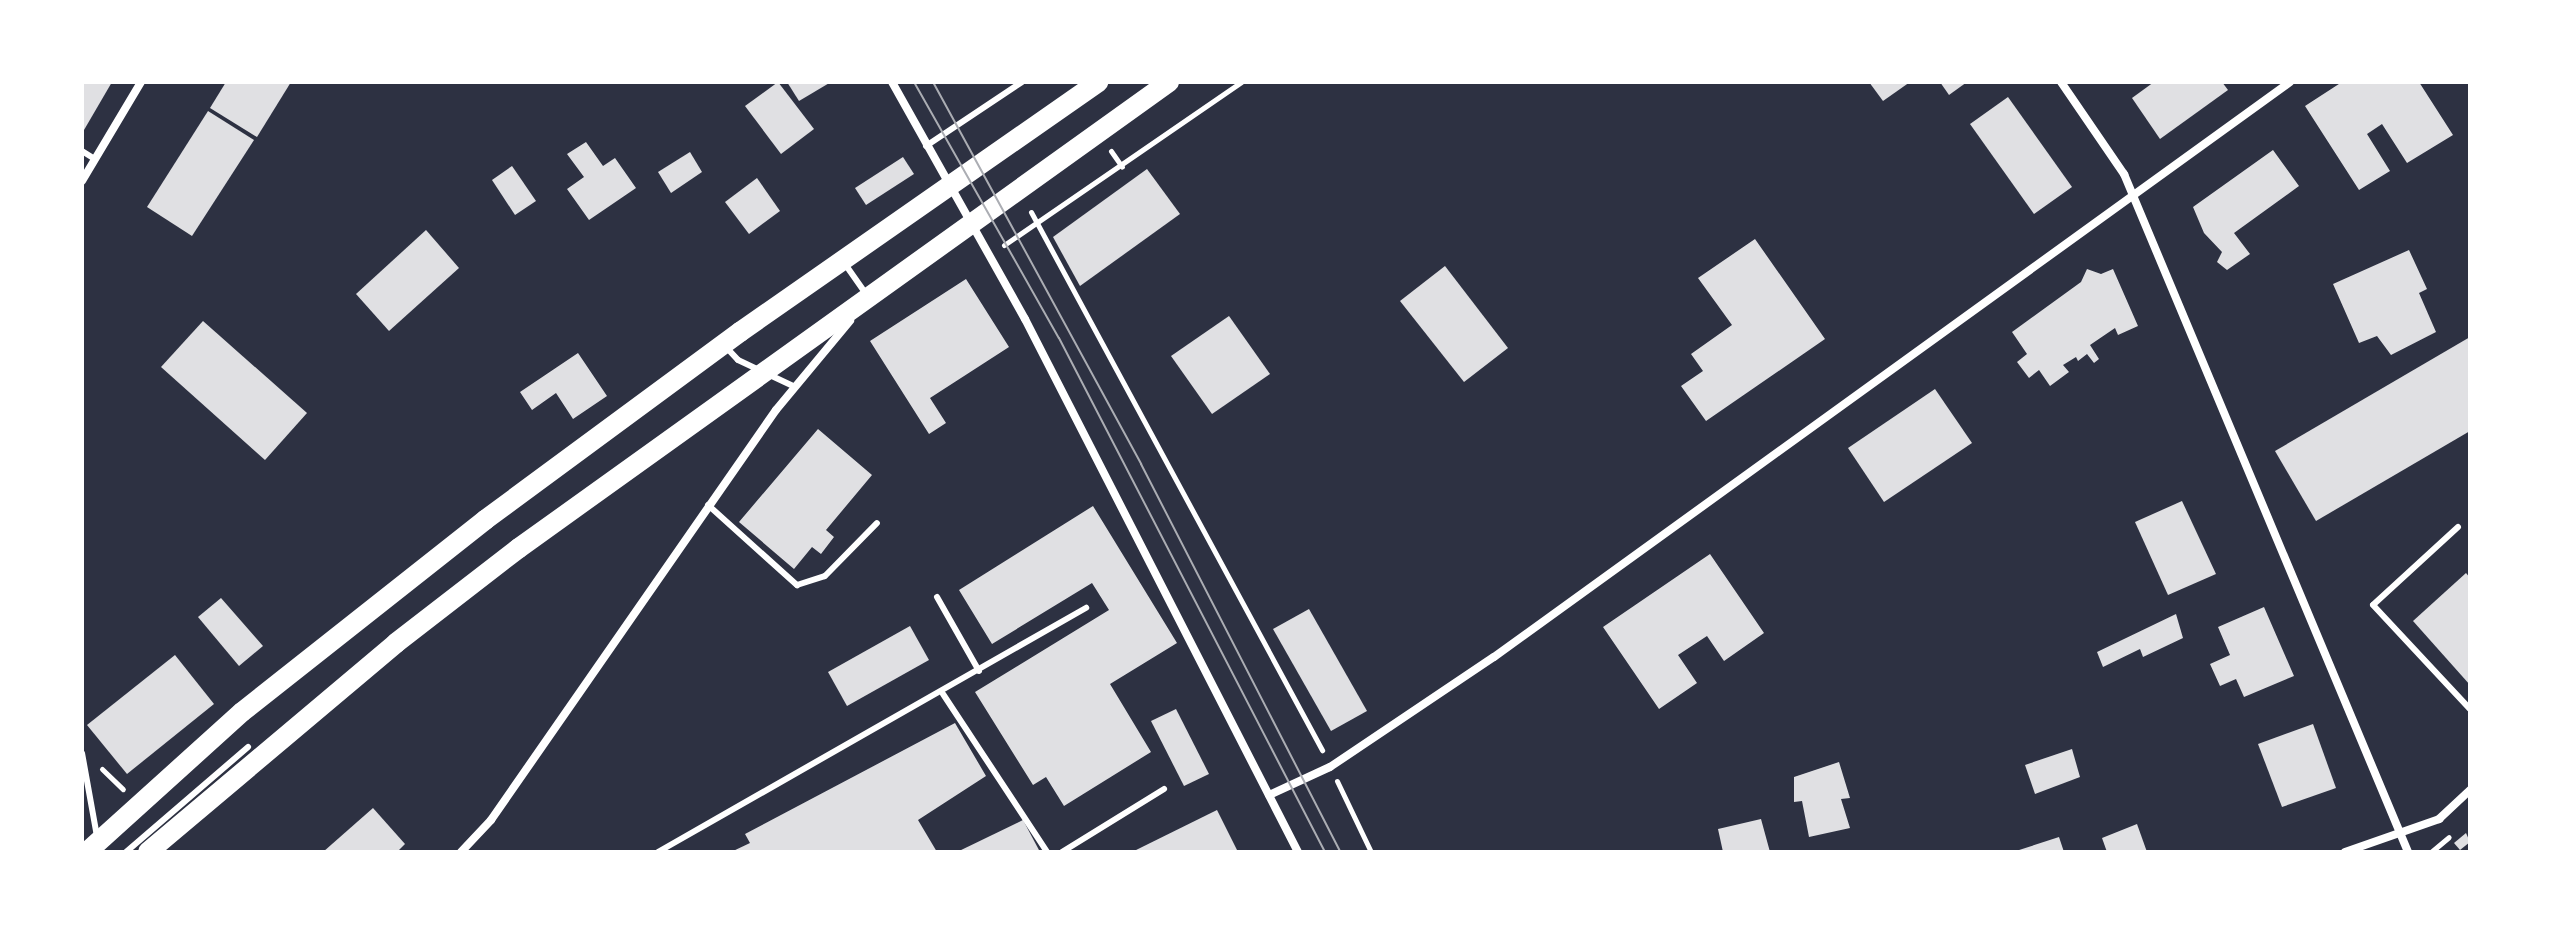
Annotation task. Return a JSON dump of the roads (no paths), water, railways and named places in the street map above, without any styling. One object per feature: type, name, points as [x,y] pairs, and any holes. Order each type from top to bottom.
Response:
[{"type":"main road","points":[[87,852],[242,712],[461,539],[740,332],[1098,82]]},
{"type":"main road","points":[[148,852],[396,643],[519,548],[1169,82]]},
{"type":"street","points":[[82,181],[141,82]]},
{"type":"street","points":[[892,82],[1136,530],[1298,852]]},
{"type":"street","points":[[2061,82],[2122,169],[2408,852]]},
{"type":"street","points":[[1269,795],[1330,767],[1494,657],[2290,82]]},
{"type":"street","points":[[461,852],[491,820],[708,505],[824,346],[873,303],[975,231]]},
{"type":"street","points":[[2345,852],[2439,819],[2470,790]]},
{"type":"lane","points":[[926,146],[1022,82]]},
{"type":"lane","points":[[82,151],[95,159]]},
{"type":"lane","points":[[663,379],[947,182]]},
{"type":"lane","points":[[840,257],[873,303]]},
{"type":"lane","points":[[720,340],[738,360],[793,386]]},
{"type":"lane","points":[[708,505],[797,585],[825,576],[877,523]]},
{"type":"lane","points":[[2458,527],[2373,605],[2470,709]]},
{"type":"lane","points":[[937,597],[979,671]]},
{"type":"lane","points":[[658,852],[943,694],[1086,608]]},
{"type":"lane","points":[[943,694],[1047,852]]},
{"type":"lane","points":[[126,852],[248,747]]},
{"type":"lane","points":[[82,753],[101,852]]},
{"type":"lane","points":[[1062,852],[1164,789]]},
{"type":"tram line","points":[[914,82],[1059,338],[1325,852]]},
{"type":"tram line","points":[[933,82],[1141,464],[1340,852]]}]
